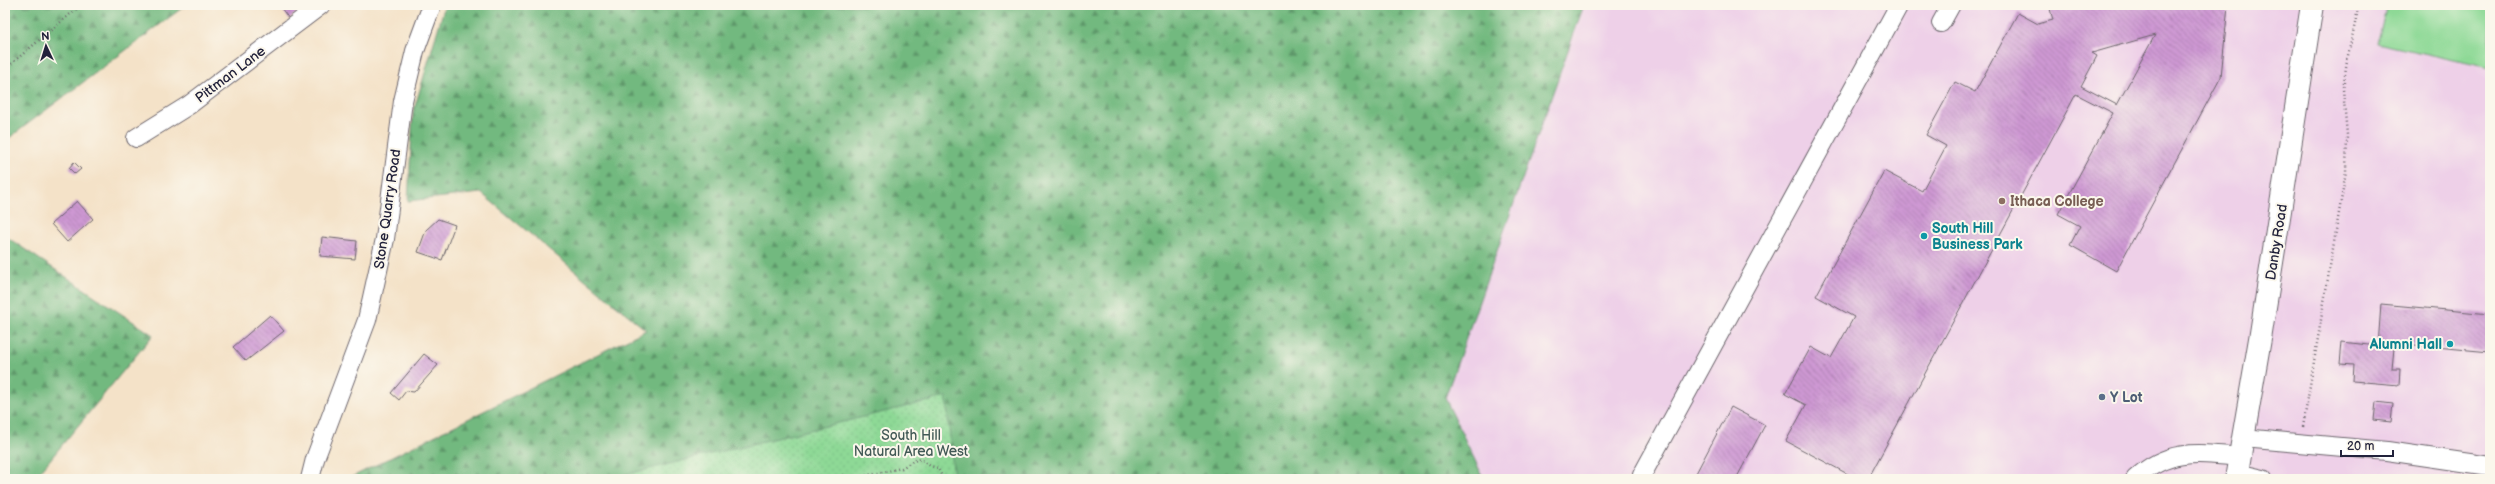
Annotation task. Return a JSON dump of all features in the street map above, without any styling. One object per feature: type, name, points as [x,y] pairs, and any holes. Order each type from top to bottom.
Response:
[{"type":"main road","name":"Danby Road","points":[[2239,462],[2312,5]]},
{"type":"street","name":"Pittman Lane","points":[[136,138],[189,105],[321,5]]},
{"type":"street","name":"Stone Quarry Road","points":[[310,479],[315,459],[366,320],[386,239],[403,101],[415,51],[432,5]]},
{"type":"street","points":[[1642,475],[1899,5]]},
{"type":"street","points":[[1942,24],[1951,5]]},
{"type":"street","points":[[2135,479],[2149,466],[2171,456],[2197,453],[2239,462],[2387,451],[2490,466]]},
{"type":"street","points":[[2239,462],[2263,479]]},
{"type":"path","points":[[5,69],[81,5]]},
{"type":"path","points":[[2302,431],[2345,178],[2348,135],[2343,89],[2347,60],[2359,5]]},
{"type":"path","points":[[827,479],[843,475],[854,478],[902,468],[913,461],[921,459],[930,466],[938,468],[943,479]]},
{"type":"shaded area","name":"Ithaca College","points":[[1584,5],[2490,5],[2490,479],[1484,479],[1445,398]]},
{"type":"green space","points":[[5,5],[186,5],[5,141]]},
{"type":"green space","points":[[445,5],[1584,5],[1445,398],[1484,479],[348,479],[646,330],[481,193],[408,201],[413,113]]},
{"type":"green space","points":[[2387,5],[2490,5],[2490,68],[2377,43]]},
{"type":"green space","points":[[5,236],[153,335],[34,479],[5,479]]},
{"type":"green space","name":"South Hill Natural Area West","points":[[946,397],[954,479],[607,479]]},
{"type":"building","points":[[279,5],[303,5],[300,7],[302,9],[289,19]]},
{"type":"building","name":"South Hill Business Park","points":[[2049,5],[2130,5],[2130,7],[2228,5],[2221,77],[2116,271],[2070,245],[2080,226],[2058,214],[2113,113],[2076,94],[1868,479],[1857,479],[1786,441],[1806,405],[1785,394],[1811,347],[1831,358],[1854,317],[1816,296],[1884,171],[1922,191],[1946,146],[1926,135],[1955,82],[1975,92],[2018,13],[2038,24],[2053,20]],"holes":[[[2155,35],[2117,105],[2081,86],[2097,56],[2092,53]]]},
{"type":"building","points":[[74,162],[81,169],[75,174],[69,168]]},
{"type":"building","points":[[77,201],[93,219],[67,242],[51,224]]},
{"type":"building","points":[[438,219],[455,225],[442,260],[418,252],[426,230]]},
{"type":"building","points":[[322,237],[357,241],[355,259],[320,256]]},
{"type":"building","name":"Alumni Hall","points":[[2381,304],[2490,314],[2490,352],[2393,343],[2392,369],[2400,369],[2399,385],[2353,381],[2354,365],[2340,364],[2342,342],[2378,346]]},
{"type":"building","points":[[270,315],[284,331],[246,361],[233,347]]},
{"type":"building","points":[[424,354],[438,365],[414,392],[406,391],[399,400],[391,393]]},
{"type":"building","points":[[2376,402],[2393,404],[2391,422],[2374,420]]},
{"type":"building","points":[[1731,407],[1765,425],[1736,479],[1698,479],[1694,477]]},
{"type":"place","name":"Ithaca College","points":[[2002,201]]},
{"type":"place","name":"South Hill Business Park","points":[[1924,236]]},
{"type":"place","name":"Alumni Hall","points":[[2450,344]]},
{"type":"place","name":"Y Lot","points":[[2102,397]]}]
